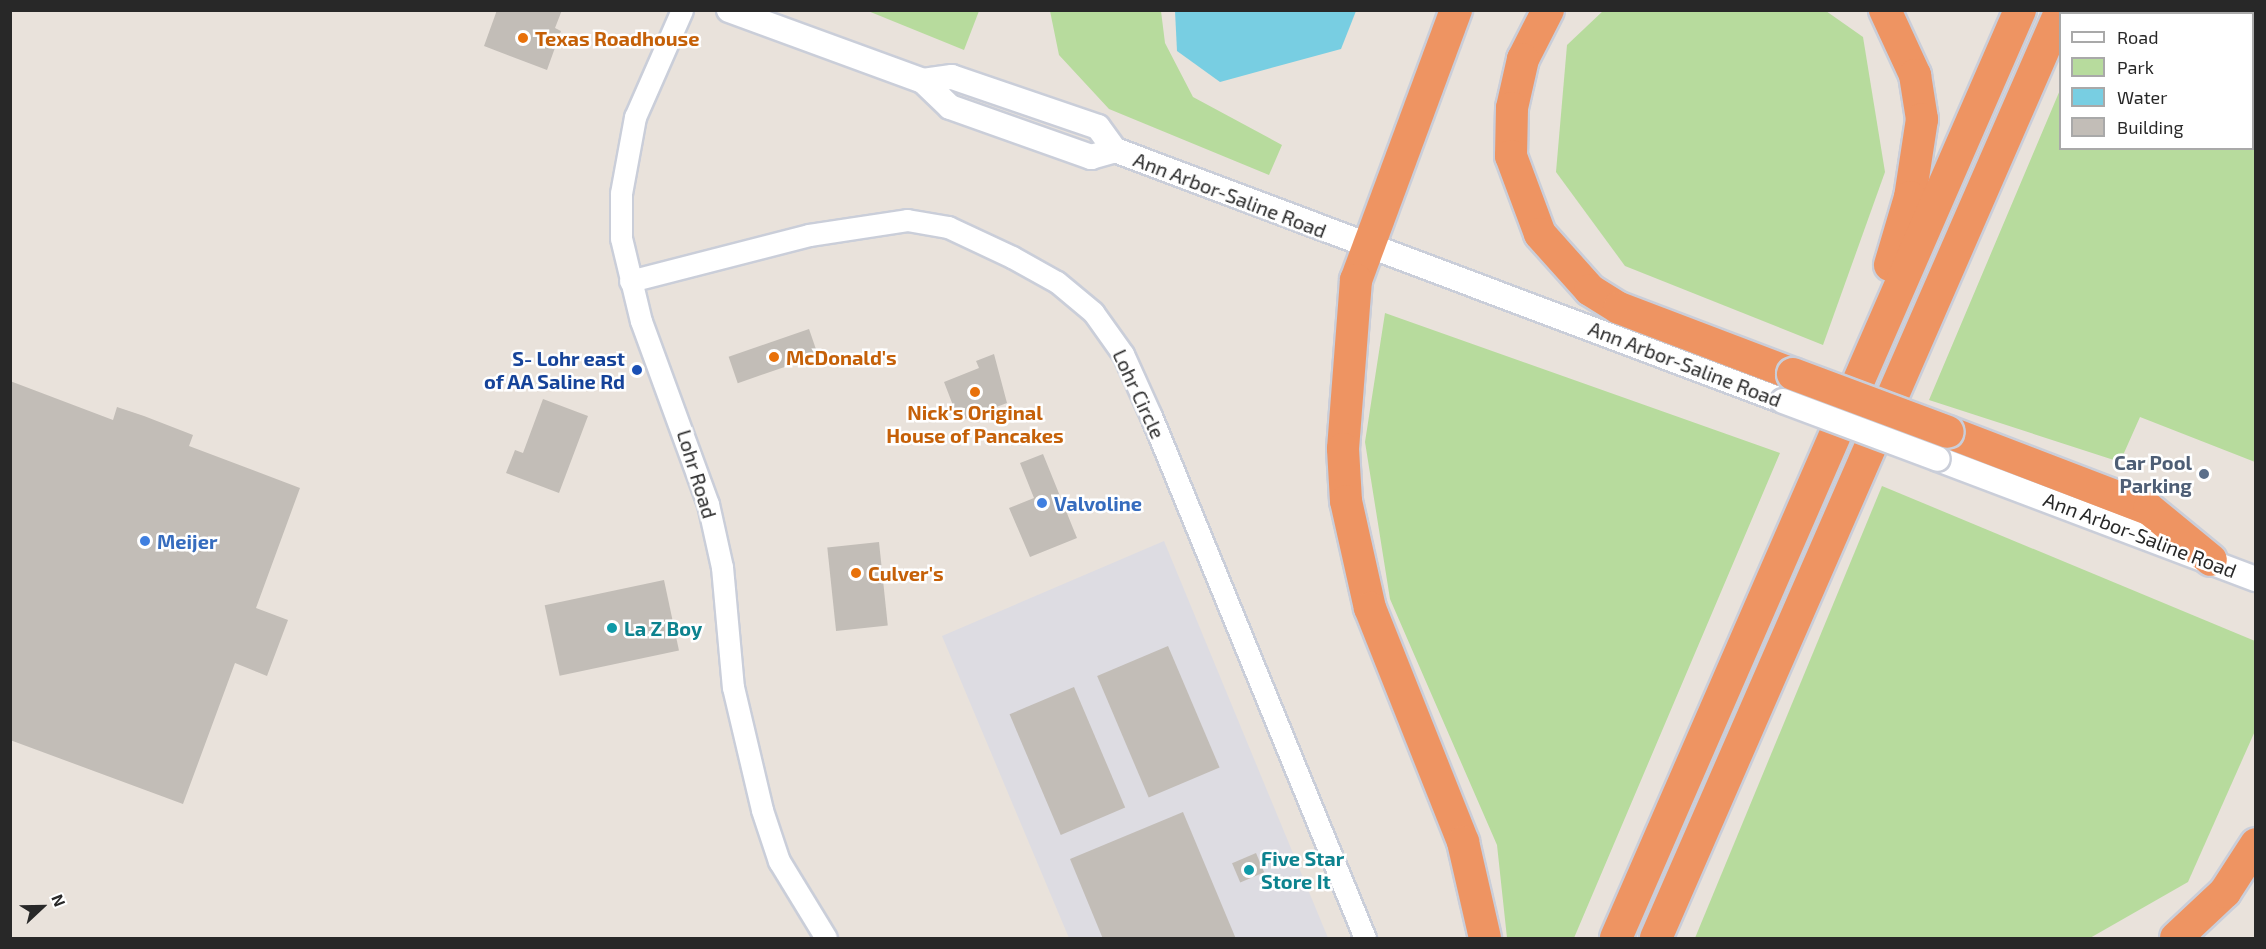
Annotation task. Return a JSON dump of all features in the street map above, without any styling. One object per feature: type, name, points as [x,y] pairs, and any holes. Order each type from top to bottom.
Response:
[{"type":"highway","points":[[1456,10],[1356,280],[1343,449],[1346,501],[1370,608],[1463,842],[1485,939]]},
{"type":"highway","points":[[1548,10],[1522,59],[1512,108],[1511,156],[1540,234],[1590,290],[1619,308],[1788,388],[1943,446],[2149,509],[2211,560]]},
{"type":"highway","points":[[1870,351],[1910,197],[1922,119],[1915,75],[1885,10]]},
{"type":"highway","points":[[1616,939],[2020,10]]},
{"type":"highway","points":[[1656,939],[2059,15]]},
{"type":"highway","points":[[2176,939],[2225,892],[2256,844]]},
{"type":"main road","name":"Ann Arbor-Saline Road","points":[[729,10],[923,81],[961,111],[1091,157],[1115,150],[1366,248],[1788,388]]},
{"type":"main road","name":"Ann Arbor-Saline Road","points":[[2211,560],[2256,579]]},
{"type":"street","name":"Lohr Road","points":[[682,10],[635,117],[627,154],[621,238],[630,280],[708,504],[722,567],[732,687],[762,810],[779,861],[826,939]]},
{"type":"street","name":"Lohr Circle","points":[[630,280],[809,235],[907,220],[948,227],[1012,257],[1057,282],[1093,312],[1123,354],[1151,416],[1365,939]]},
{"type":"shaded area","points":[[1164,541],[1328,938],[1069,938],[942,636]]},
{"type":"green space","points":[[979,10],[964,50],[868,11]]},
{"type":"green space","points":[[1604,10],[1826,11],[1863,37],[1885,172],[1823,345],[1625,266],[1556,172],[1567,45]]},
{"type":"green space","points":[[1050,11],[1161,11],[1165,43],[1193,97],[1282,145],[1269,175],[1109,109],[1059,55]]},
{"type":"green space","points":[[2094,11],[2255,11],[2255,462],[2140,417],[2120,462],[1929,400],[2059,92],[2059,150],[2254,150],[2254,12]]},
{"type":"green space","points":[[1385,313],[1780,453],[1574,938],[1507,938],[1497,845],[1390,599],[1365,442]]},
{"type":"green space","points":[[1882,486],[2255,641],[2255,731],[2188,882],[2090,938],[1695,938]]},
{"type":"water","points":[[1175,10],[1356,11],[1341,49],[1220,82],[1177,51]]},
{"type":"building","name":"Texas Roadhouse","points":[[497,10],[562,10],[555,28],[561,31],[547,70],[484,46]]},
{"type":"building","name":"McDonald's","points":[[809,329],[818,355],[738,383],[729,357]]},
{"type":"building","name":"Nick's Original House of Pancakes","points":[[994,354],[1007,403],[959,421],[944,382],[979,368],[976,361]]},
{"type":"building","name":"Meijer","points":[[10,381],[113,420],[117,407],[144,416],[193,435],[189,446],[300,488],[256,608],[288,620],[267,676],[235,663],[183,804],[10,740]]},
{"type":"building","points":[[543,399],[588,416],[559,493],[506,473],[515,450],[523,453]]},
{"type":"building","name":"Valvoline","points":[[1043,454],[1077,538],[1030,557],[1009,508],[1034,498],[1020,463]]},
{"type":"building","name":"Culver's","points":[[879,542],[888,626],[836,631],[827,547]]},
{"type":"building","name":"La Z Boy","points":[[664,580],[679,650],[560,676],[545,605]]},
{"type":"building","points":[[1168,646],[1220,768],[1149,798],[1097,676]]},
{"type":"building","points":[[1074,687],[1125,808],[1061,835],[1010,714]]},
{"type":"building","points":[[1183,812],[1236,939],[1103,939],[1070,859]]},
{"type":"building","name":"Five Star Store It","points":[[1256,853],[1264,872],[1240,882],[1232,863]]},
{"type":"place","name":"Texas Roadhouse","points":[[523,38]]},
{"type":"place","name":"McDonald's","points":[[774,357]]},
{"type":"place","name":"S- Lohr east of AA Saline Rd","points":[[637,370]]},
{"type":"place","name":"Nick's Original House of Pancakes","points":[[975,392]]},
{"type":"place","name":"Car Pool Parking","points":[[2204,474]]},
{"type":"place","name":"Valvoline","points":[[1042,503]]},
{"type":"place","name":"Meijer","points":[[145,541]]},
{"type":"place","name":"Culver's","points":[[856,573]]},
{"type":"place","name":"La Z Boy","points":[[612,628]]},
{"type":"place","name":"Five Star Store It","points":[[1249,870]]}]
